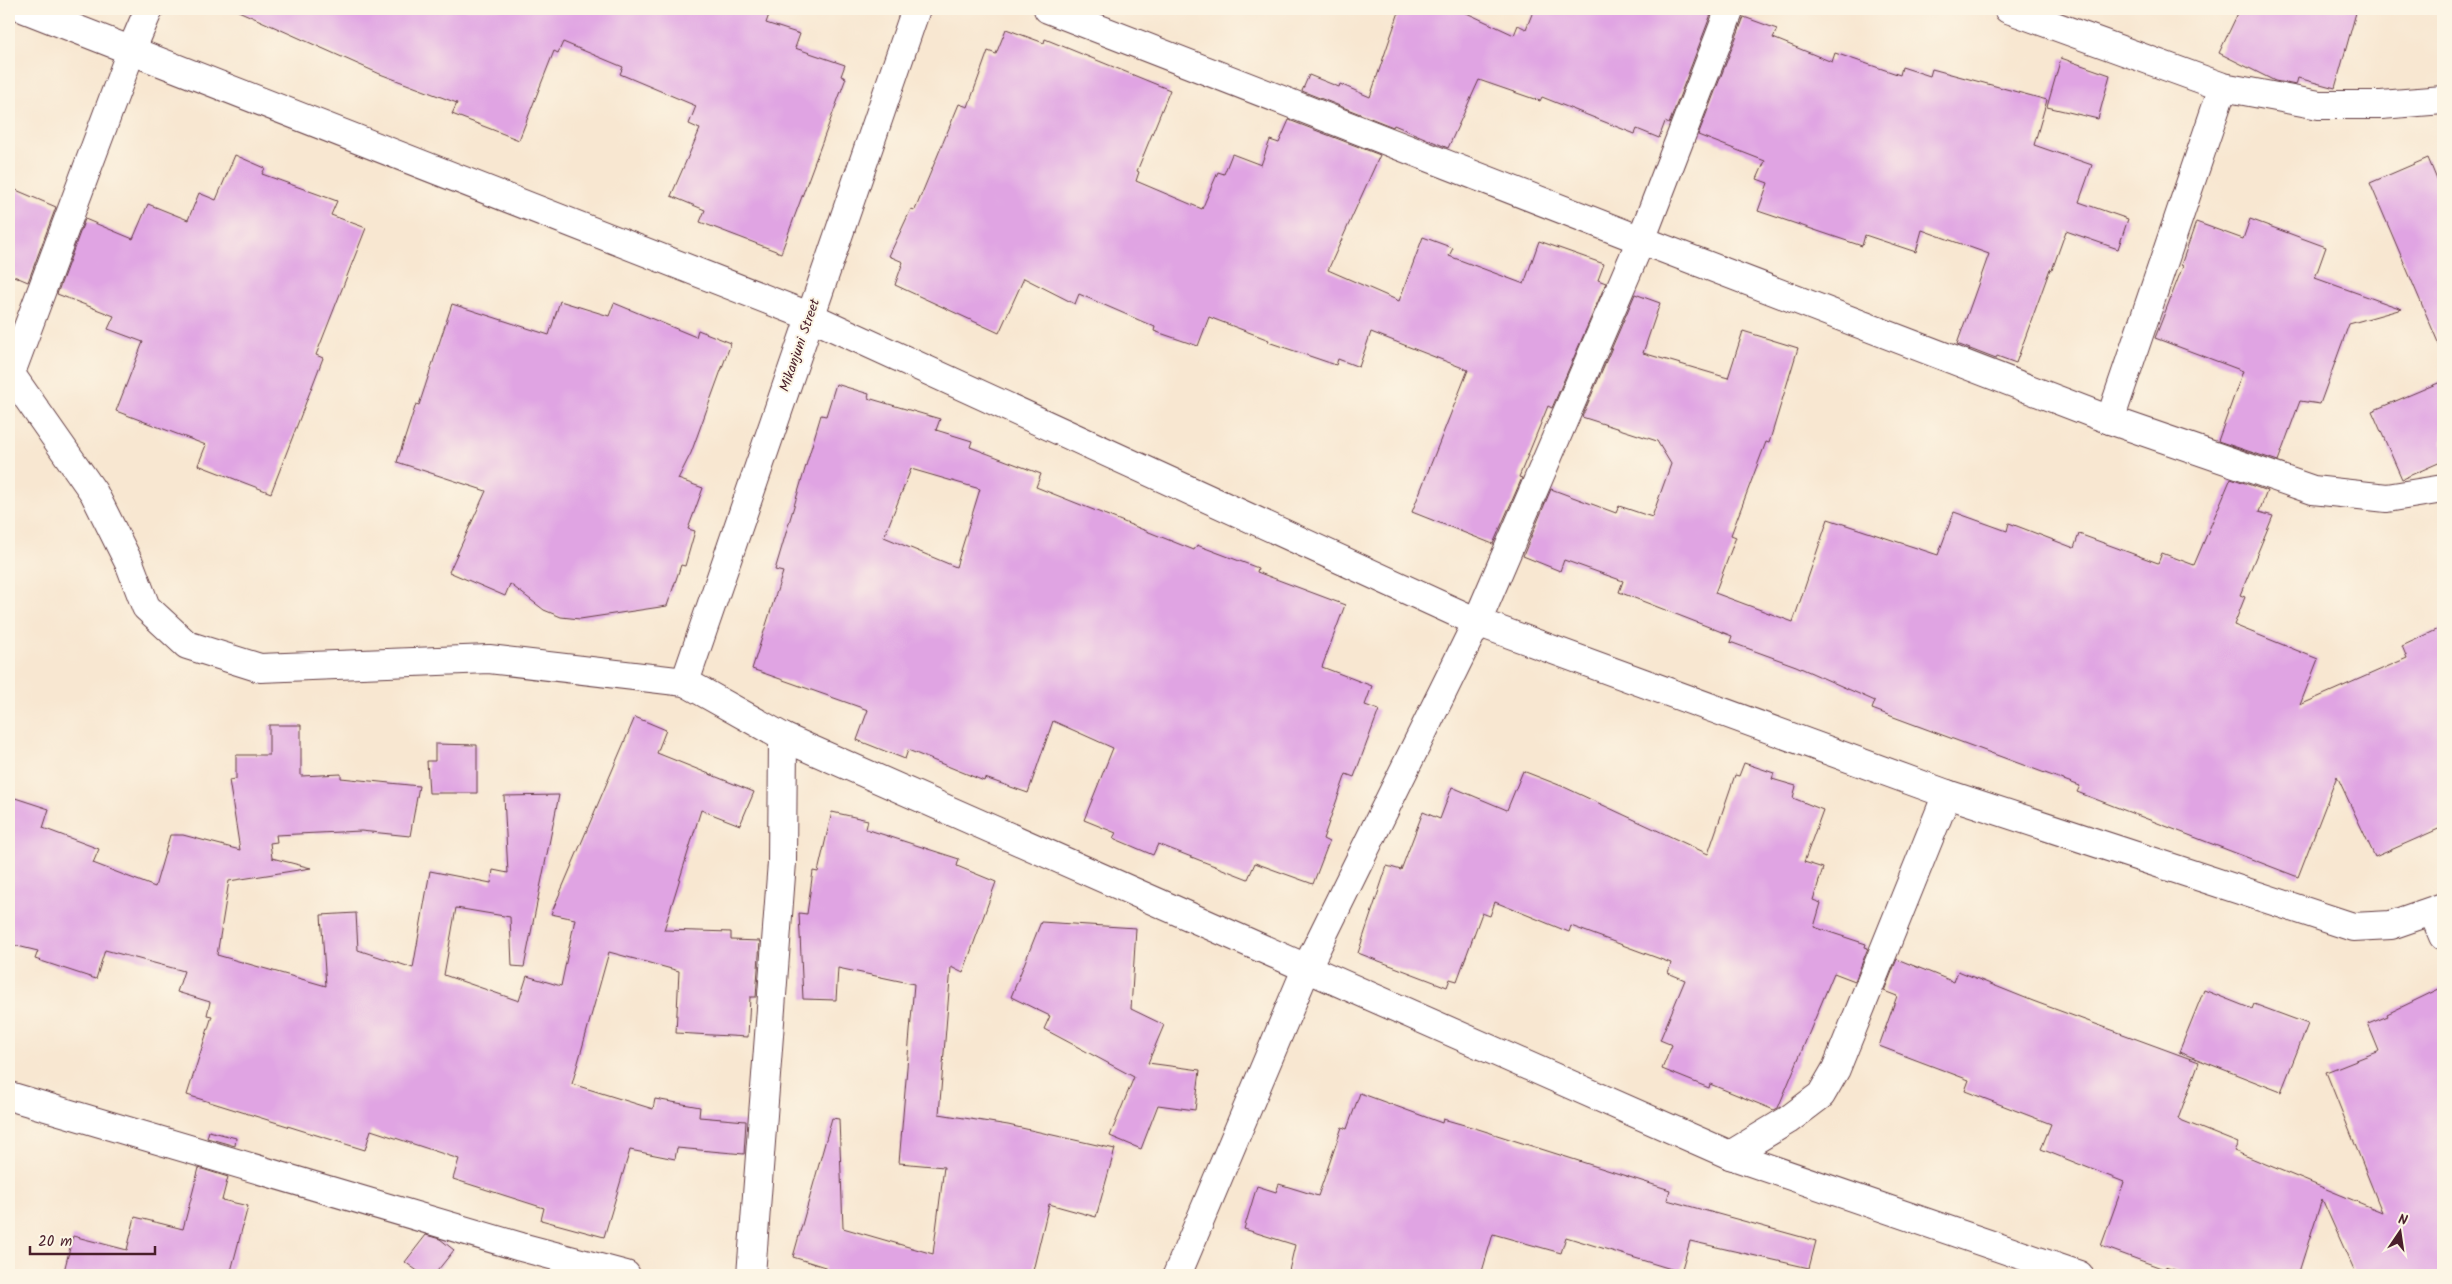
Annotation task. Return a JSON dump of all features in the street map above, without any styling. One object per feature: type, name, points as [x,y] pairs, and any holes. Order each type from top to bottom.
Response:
[{"type":"street","points":[[25,9],[809,316],[1478,622],[1947,794],[2353,927],[2440,919]]},
{"type":"street","points":[[149,9],[131,51],[10,376],[94,493],[130,565],[146,607],[188,645],[260,668],[489,659],[685,682],[784,737],[1307,966],[1730,1155],[2079,1275]]},
{"type":"street","name":"Mikanjuni Street","points":[[685,682],[809,316],[916,9]]},
{"type":"street","points":[[1048,9],[2110,420],[2313,490],[2387,498],[2443,489]]},
{"type":"street","points":[[1177,1275],[1307,966],[1478,622],[1641,240],[1730,9]]},
{"type":"street","points":[[2008,9],[2223,87],[2319,104],[2381,105],[2443,100]]},
{"type":"street","points":[[2110,420],[2223,87]]},
{"type":"street","points":[[750,1275],[782,862],[784,737]]},
{"type":"street","points":[[1730,1155],[1788,1120],[1820,1095],[1826,1086],[1836,1069],[1947,794]]},
{"type":"street","points":[[9,1096],[521,1247],[626,1275]]},
{"type":"building","points":[[234,9],[771,9],[766,23],[800,34],[795,48],[845,65],[841,76],[846,78],[781,253],[700,222],[705,210],[671,196],[700,129],[689,124],[696,106],[620,74],[623,67],[563,42],[558,53],[554,51],[519,140],[452,114],[457,103],[380,74]]},
{"type":"building","points":[[1400,9],[1458,9],[1514,35],[1518,25],[1526,29],[1534,9],[1713,9],[1669,124],[1665,122],[1659,138],[1637,129],[1635,134],[1542,97],[1540,101],[1479,80],[1448,148],[1394,125],[1393,127],[1302,91],[1309,75],[1339,87],[1340,84],[1370,97]]},
{"type":"building","points":[[2240,9],[2357,9],[2335,88],[2298,78],[2296,85],[2275,81],[2219,53]]},
{"type":"building","points":[[1744,17],[1777,29],[1773,38],[1832,62],[1835,53],[1900,75],[1902,67],[1930,76],[1932,69],[2047,100],[2034,145],[2092,165],[2079,202],[2128,219],[2118,249],[2066,231],[2052,270],[2050,269],[2016,363],[1997,356],[1996,359],[1957,344],[1989,254],[1922,230],[1916,252],[1865,235],[1862,246],[1758,211],[1768,183],[1757,179],[1765,161],[1698,135]]},
{"type":"building","points":[[1006,29],[1044,43],[1045,39],[1170,90],[1137,171],[1139,172],[1136,181],[1202,209],[1218,172],[1224,174],[1232,154],[1261,165],[1270,140],[1279,143],[1289,120],[1380,155],[1328,270],[1399,301],[1423,237],[1453,248],[1449,256],[1524,284],[1539,241],[1604,264],[1598,280],[1606,283],[1552,408],[1548,406],[1519,477],[1522,478],[1493,544],[1412,512],[1468,370],[1371,332],[1359,367],[1338,359],[1336,365],[1268,342],[1269,340],[1209,317],[1198,346],[1154,331],[1155,327],[1079,294],[1075,304],[1024,278],[999,333],[895,285],[903,262],[889,256],[911,209],[915,210],[959,104],[968,107],[988,51],[996,54]]},
{"type":"building","points":[[2061,58],[2110,75],[2098,119],[2047,107]]},
{"type":"building","points":[[235,155],[265,168],[262,174],[337,201],[331,215],[366,228],[316,355],[323,358],[271,493],[198,465],[206,445],[116,411],[143,342],[108,329],[114,316],[57,294],[85,219],[133,239],[148,204],[188,220],[199,193],[216,200]]},
{"type":"building","points":[[2428,158],[2443,194],[2443,354],[2370,183]]},
{"type":"building","points":[[9,187],[56,207],[28,282],[9,274]]},
{"type":"building","points":[[2250,219],[2326,247],[2315,278],[2402,309],[2349,324],[2320,404],[2300,401],[2278,461],[2218,441],[2243,371],[2155,338],[2183,266],[2181,265],[2196,222],[2243,239]]},
{"type":"building","points":[[1635,294],[1660,303],[1643,353],[1728,378],[1743,331],[1798,348],[1769,443],[1766,442],[1731,535],[1736,537],[1715,593],[1793,622],[1828,519],[1938,555],[1954,512],[2007,531],[2009,523],[2074,548],[2079,534],[2158,563],[2162,553],[2194,565],[2231,478],[2267,491],[2259,512],[2273,516],[2240,595],[2245,597],[2234,625],[2318,659],[2300,705],[2407,658],[2402,646],[2443,627],[2443,827],[2375,857],[2337,776],[2298,877],[2077,792],[2080,786],[1872,709],[1875,701],[1796,666],[1730,642],[1732,636],[1619,592],[1623,581],[1564,560],[1560,571],[1523,556],[1551,489],[1616,513],[1619,506],[1652,517],[1671,464],[1657,441],[1582,417]]},
{"type":"building","points":[[560,301],[609,316],[614,303],[696,337],[698,330],[731,343],[691,453],[678,479],[703,488],[688,529],[695,531],[685,566],[681,565],[667,606],[580,619],[561,617],[544,610],[510,584],[505,596],[449,572],[486,491],[397,462],[416,404],[419,405],[452,304],[549,335]]},
{"type":"building","points":[[2443,381],[2443,461],[2402,479],[2372,411]]},
{"type":"building","points":[[836,384],[869,394],[868,398],[940,419],[936,430],[972,441],[970,447],[1041,474],[1036,487],[1194,550],[1197,545],[1258,568],[1257,572],[1345,605],[1322,667],[1372,686],[1365,705],[1379,710],[1354,777],[1346,774],[1323,839],[1329,842],[1313,884],[1255,863],[1248,879],[1158,844],[1153,855],[1113,838],[1116,833],[1084,820],[1113,748],[1053,721],[1028,793],[985,778],[984,781],[908,750],[905,759],[857,740],[868,710],[752,669],[783,572],[775,570],[821,415],[826,416]],"holes":[[[911,469],[980,489],[956,567],[884,537]]]},
{"type":"building","points":[[635,717],[666,730],[657,753],[754,792],[740,825],[701,810],[664,930],[731,932],[731,940],[760,941],[756,997],[750,997],[748,1037],[676,1033],[679,971],[609,952],[572,1084],[653,1109],[655,1099],[700,1107],[699,1117],[746,1121],[744,1154],[677,1148],[675,1159],[630,1150],[604,1237],[541,1220],[544,1208],[453,1179],[459,1159],[371,1130],[365,1150],[187,1095],[212,1016],[207,1015],[210,1002],[177,992],[184,971],[105,950],[96,979],[35,959],[38,951],[9,944],[9,796],[49,809],[43,828],[99,849],[93,863],[155,887],[170,835],[183,835],[240,850],[229,780],[236,779],[236,755],[269,755],[269,725],[301,725],[301,776],[341,774],[341,778],[419,786],[410,836],[361,831],[276,835],[277,842],[270,843],[272,858],[311,868],[229,881],[217,955],[326,986],[321,915],[356,913],[358,950],[413,968],[430,871],[491,883],[493,870],[508,873],[504,796],[559,795],[524,967],[512,966],[510,917],[456,908],[444,975],[519,1001],[527,976],[561,986],[575,919],[551,914]]},
{"type":"building","points":[[435,744],[477,745],[477,793],[429,793],[427,761],[435,761]]},
{"type":"building","points":[[1744,763],[1774,773],[1772,779],[1796,786],[1793,798],[1823,810],[1804,862],[1823,868],[1813,900],[1821,903],[1814,927],[1866,944],[1865,947],[1868,948],[1855,981],[1834,973],[1778,1108],[1774,1110],[1710,1084],[1709,1088],[1662,1069],[1672,1045],[1660,1040],[1685,980],[1668,973],[1671,963],[1571,926],[1569,932],[1495,902],[1490,916],[1482,913],[1457,981],[1450,979],[1447,987],[1358,953],[1387,866],[1401,870],[1423,812],[1440,819],[1452,787],[1507,810],[1523,771],[1564,787],[1708,854],[1735,775],[1739,776]]},
{"type":"building","points":[[832,812],[868,820],[866,829],[959,859],[957,866],[996,882],[963,973],[951,967],[939,1114],[1008,1125],[1115,1149],[1096,1217],[1049,1204],[1032,1275],[823,1275],[825,1267],[793,1257],[832,1118],[839,1119],[843,1228],[933,1254],[944,1167],[899,1163],[914,984],[838,968],[836,1000],[803,999],[799,913],[807,914],[813,871],[818,872]]},
{"type":"building","points":[[1041,922],[1136,928],[1131,1009],[1164,1025],[1148,1063],[1200,1070],[1195,1110],[1158,1105],[1141,1149],[1110,1136],[1134,1077],[1044,1029],[1050,1016],[1011,997]]},
{"type":"building","points":[[1897,959],[1954,982],[1958,971],[2033,1001],[2199,1062],[2178,1119],[2238,1143],[2234,1151],[2382,1212],[2326,1072],[2379,1051],[2368,1024],[2388,1016],[2387,1014],[2443,987],[2443,1275],[2356,1275],[2322,1199],[2298,1275],[2190,1275],[2165,1267],[2164,1269],[2101,1246],[2124,1182],[2041,1149],[2051,1124],[1965,1091],[1969,1080],[1879,1046],[1897,996],[1884,991]]},
{"type":"building","points":[[2204,990],[2252,1009],[2254,1004],[2308,1024],[2281,1092],[2179,1052]]},
{"type":"building","points":[[1360,1093],[1442,1123],[1443,1119],[1475,1128],[1670,1190],[1667,1200],[1816,1241],[1809,1268],[1690,1241],[1681,1272],[1566,1237],[1561,1253],[1493,1234],[1481,1275],[1288,1275],[1295,1245],[1244,1229],[1257,1186],[1276,1192],[1279,1184],[1318,1196],[1342,1127],[1347,1129]]},
{"type":"building","points":[[209,1131],[236,1138],[235,1146],[207,1138]]},
{"type":"building","points":[[199,1168],[228,1177],[222,1200],[248,1206],[230,1275],[63,1275],[73,1236],[127,1250],[135,1217],[183,1229]]},
{"type":"building","points":[[426,1235],[440,1239],[454,1250],[434,1275],[423,1275],[405,1262]]}]
